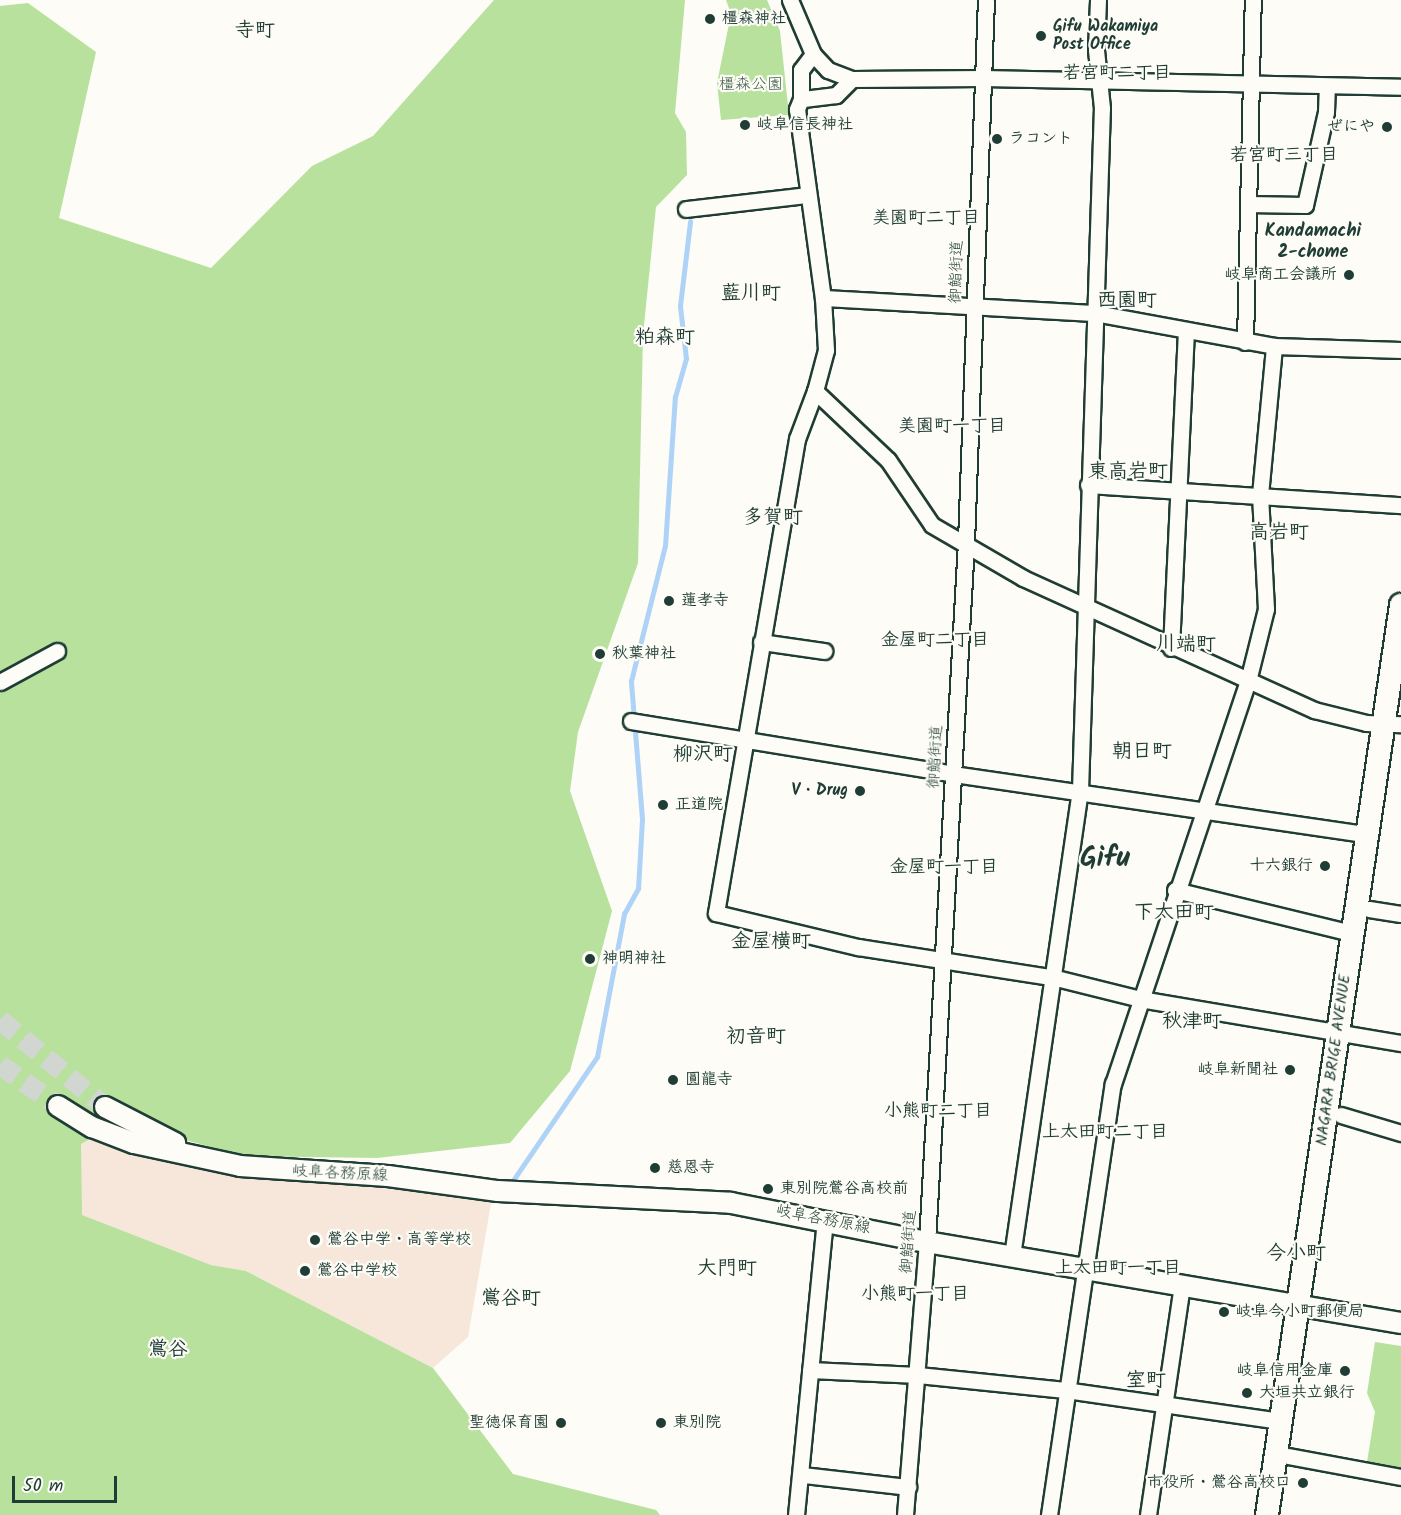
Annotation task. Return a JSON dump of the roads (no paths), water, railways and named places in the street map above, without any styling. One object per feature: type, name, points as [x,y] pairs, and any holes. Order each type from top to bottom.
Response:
[{"type":"highway","name":"NAGARA BRIGE AVENUE","points":[[1280,1515],[1305,1307],[1346,1034],[1369,909],[1394,724],[1401,605]]},
{"type":"highway","name":"NAGARA BRIGE AVENUE","points":[[1267,1515],[1280,1421],[1305,1307],[1341,1115],[1352,933],[1369,835],[1401,686]]},
{"type":"main road","name":"岐阜各務原線","points":[[58,1106],[93,1126],[134,1143],[240,1166],[388,1176],[498,1191],[731,1203],[825,1219],[927,1242],[1401,1323]]},
{"type":"main road","name":"岐阜各務原線","points":[[105,1107],[155,1136],[240,1166]]},
{"type":"street","points":[[790,0],[813,54],[828,70],[852,79],[983,78],[1401,87]]},
{"type":"street","name":"御鮨街道","points":[[905,1515],[927,1242],[966,542],[986,0]]},
{"type":"street","points":[[1012,1256],[1056,978],[1080,791],[1101,108],[1098,0]]},
{"type":"street","points":[[1245,342],[1253,0]]},
{"type":"street","points":[[813,54],[801,70],[801,99],[797,109],[807,195],[823,298],[826,350],[815,391],[797,439],[716,913],[858,947],[1056,978],[1140,999],[1401,1043]]},
{"type":"street","points":[[801,99],[836,95],[852,79]]},
{"type":"street","points":[[1248,204],[1305,205],[1326,112],[1327,86]]},
{"type":"street","points":[[686,209],[807,195]]},
{"type":"street","points":[[823,298],[1095,313],[1274,346],[1401,350]]},
{"type":"street","points":[[1171,648],[1186,331]]},
{"type":"street","points":[[1049,1515],[1065,1390],[1113,1084],[1175,890],[1205,811],[1248,681],[1266,609],[1260,495],[1274,346]]},
{"type":"street","points":[[815,391],[888,460],[932,525],[966,542],[1023,578],[1087,606],[1171,648],[1314,710],[1365,723],[1394,724]]},
{"type":"street","points":[[1088,484],[1401,505]]},
{"type":"street","points":[[761,642],[824,651]]},
{"type":"street","points":[[0,682],[57,651]]},
{"type":"street","points":[[631,721],[953,774],[1369,835]]},
{"type":"street","points":[[1175,890],[1352,933]]},
{"type":"street","points":[[1369,909],[1401,914]]},
{"type":"street","points":[[1341,1115],[1401,1133]]},
{"type":"street","points":[[796,1515],[803,1475],[810,1370],[825,1219]]},
{"type":"street","points":[[1148,1515],[1162,1402],[1182,1285]]},
{"type":"street","points":[[810,1370],[918,1375],[1065,1390],[1162,1402],[1280,1421]]},
{"type":"street","points":[[1288,1456],[1401,1477]]},
{"type":"street","points":[[803,1475],[908,1487]]},
{"type":"waterway","points":[[514,1179],[597,1057],[624,914],[638,889],[642,819],[631,681],[665,546],[675,397],[686,359],[680,306],[690,222]]},
{"type":"tunnel","points":[[0,1020],[105,1107]]},
{"type":"tunnel","points":[[0,1065],[58,1106]]},
{"type":"place","name":"橿森神社","points":[[710,19]]},
{"type":"place","name":"Gifu Wakamiya Post Office","points":[[1041,36]]},
{"type":"place","name":"岐阜信長神社","points":[[745,125]]},
{"type":"place","name":"ぜにや","points":[[1387,127]]},
{"type":"place","name":"ラコント","points":[[997,139]]},
{"type":"place","name":"岐阜商工会議所","points":[[1349,275]]},
{"type":"place","name":"蓮孝寺","points":[[669,601]]},
{"type":"place","name":"秋葉神社","points":[[600,654]]},
{"type":"place","name":"V・Drug","points":[[860,791]]},
{"type":"place","name":"正道院","points":[[663,805]]},
{"type":"place","name":"十六銀行","points":[[1325,866]]},
{"type":"place","name":"神明神社","points":[[590,959]]},
{"type":"place","name":"岐阜新聞社","points":[[1290,1070]]},
{"type":"place","name":"圓龍寺","points":[[673,1080]]},
{"type":"place","name":"慈恩寺","points":[[655,1168]]},
{"type":"place","name":"東別院鶯谷高校前","points":[[768,1189]]},
{"type":"place","name":"鶯谷中学・高等学校","points":[[315,1240]]},
{"type":"place","name":"鶯谷中学校","points":[[305,1271]]},
{"type":"place","name":"岐阜今小町郵便局","points":[[1224,1312]]},
{"type":"place","name":"岐阜信用金庫","points":[[1345,1371]]},
{"type":"place","name":"大垣共立銀行","points":[[1247,1393]]},
{"type":"place","name":"聖徳保育園","points":[[561,1423]]},
{"type":"place","name":"東別院","points":[[661,1423]]},
{"type":"place","name":"市役所・鶯谷高校口","points":[[1303,1483]]},
{"type":"district","name":"寺町","points":[[255,31]]},
{"type":"district","name":"若宮町二丁目","points":[[1117,74]]},
{"type":"district","name":"若宮町三丁目","points":[[1284,156]]},
{"type":"district","name":"美園町二丁目","points":[[926,219]]},
{"type":"district","name":"Kandamachi 2-chome","points":[[1313,243]]},
{"type":"district","name":"藍川町","points":[[751,294]]},
{"type":"district","name":"西園町","points":[[1127,301]]},
{"type":"district","name":"粕森町","points":[[665,338]]},
{"type":"district","name":"美園町一丁目","points":[[952,427]]},
{"type":"district","name":"東高岩町","points":[[1128,472]]},
{"type":"district","name":"多賀町","points":[[773,518]]},
{"type":"district","name":"高岩町","points":[[1279,533]]},
{"type":"district","name":"金屋町二丁目","points":[[935,641]]},
{"type":"district","name":"川端町","points":[[1186,645]]},
{"type":"district","name":"朝日町","points":[[1142,752]]},
{"type":"district","name":"柳沢町","points":[[703,755]]},
{"type":"district","name":"Gifu","points":[[1105,859]]},
{"type":"district","name":"金屋町一丁目","points":[[944,868]]},
{"type":"district","name":"下太田町","points":[[1174,913]]},
{"type":"district","name":"金屋横町","points":[[771,942]]},
{"type":"district","name":"秋津町","points":[[1192,1022]]},
{"type":"district","name":"初音町","points":[[756,1037]]},
{"type":"district","name":"小熊町二丁目","points":[[938,1112]]},
{"type":"district","name":"上太田町二丁目","points":[[1105,1133]]},
{"type":"district","name":"今小町","points":[[1296,1254]]},
{"type":"district","name":"大門町","points":[[727,1269]]},
{"type":"district","name":"上太田町一丁目","points":[[1118,1269]]},
{"type":"district","name":"小熊町一丁目","points":[[915,1295]]},
{"type":"district","name":"鴬谷町","points":[[511,1299]]},
{"type":"district","name":"鴬谷","points":[[168,1350]]},
{"type":"district","name":"室町","points":[[1146,1381]]},
{"type":"park label","name":"橿森公園","points":[[751,85]]}]
